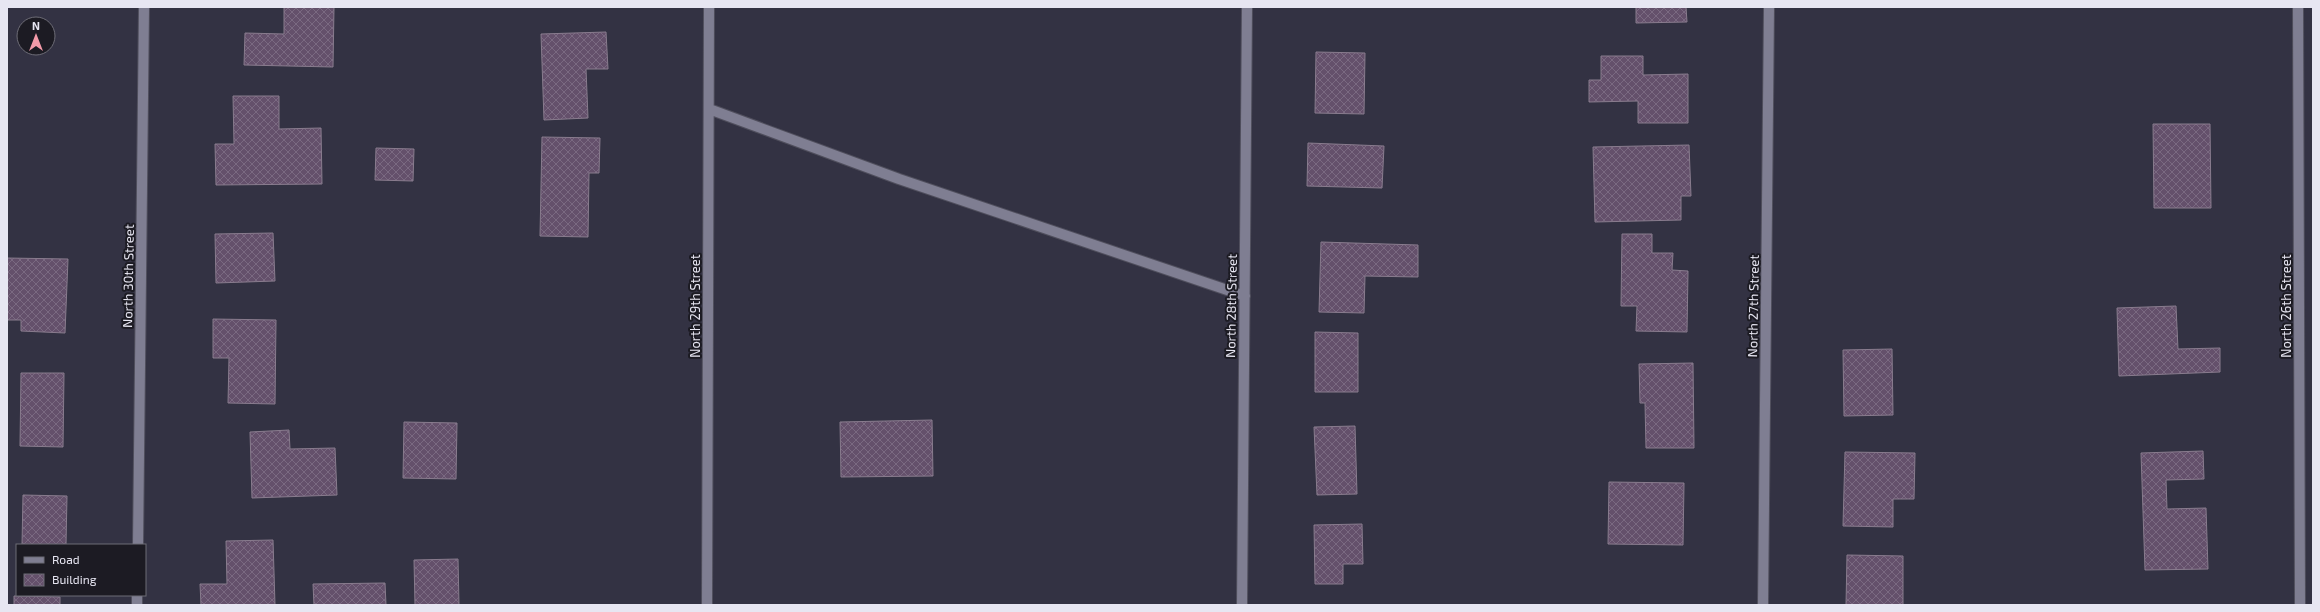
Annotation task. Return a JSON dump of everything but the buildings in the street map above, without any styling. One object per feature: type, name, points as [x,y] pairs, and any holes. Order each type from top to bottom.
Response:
[{"type":"street","name":"North 30th Street","points":[[138,544],[144,7]]},
{"type":"street","name":"North 29th Street","points":[[707,605],[709,7]]},
{"type":"street","name":"North 28th Street","points":[[1242,605],[1247,7]]},
{"type":"street","name":"North 27th Street","points":[[1763,605],[1769,7]]},
{"type":"street","name":"North 26th Street","points":[[2298,7],[2300,605]]},
{"type":"street","points":[[709,109],[899,179],[1245,296]]}]
